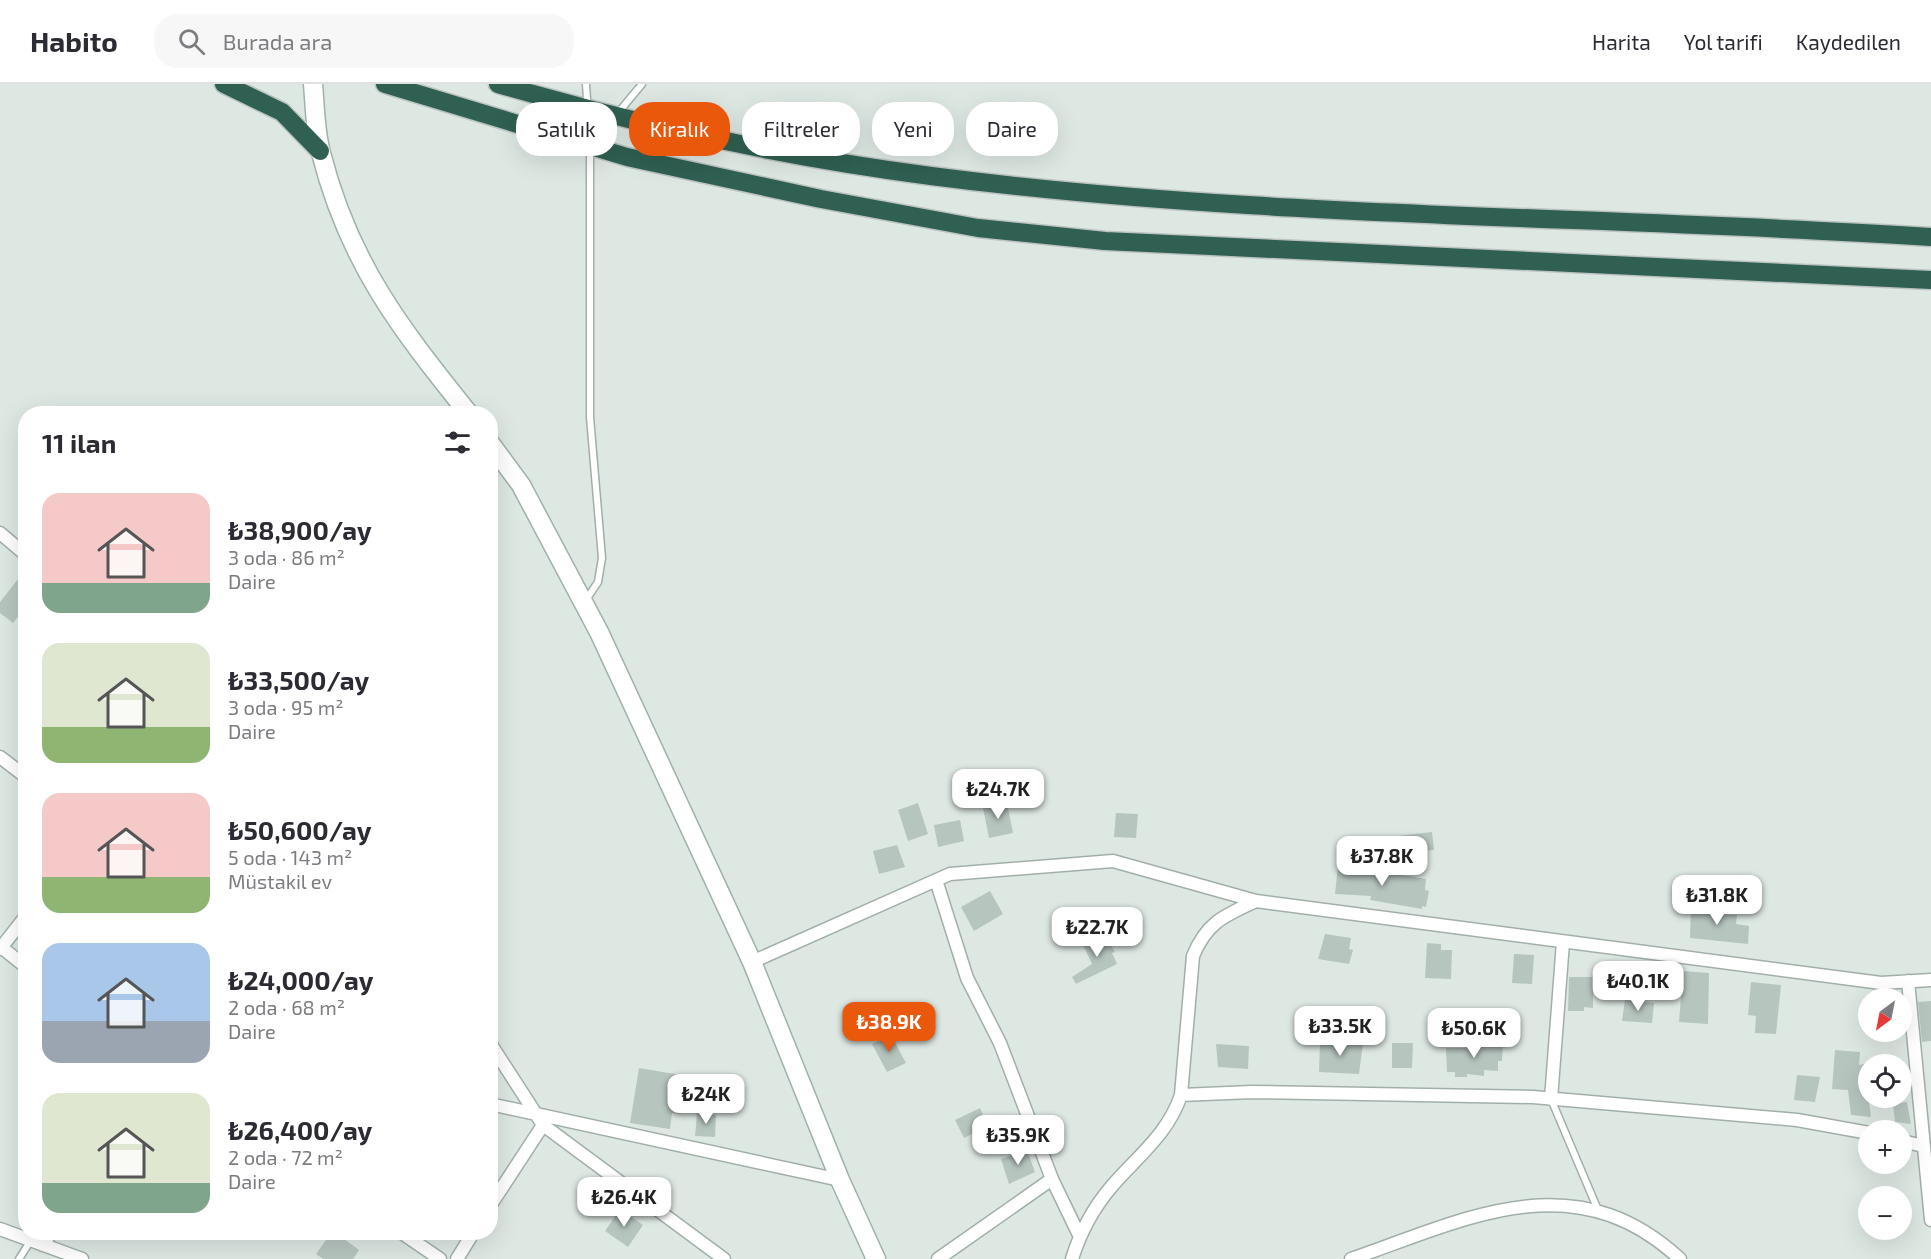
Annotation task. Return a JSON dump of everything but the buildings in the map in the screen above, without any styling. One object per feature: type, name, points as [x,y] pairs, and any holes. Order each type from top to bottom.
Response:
[{"type":"highway","points":[[224,84],[282,112],[321,152]]},
{"type":"highway","points":[[385,84],[516,123]]},
{"type":"highway","points":[[498,84],[565,102]]},
{"type":"highway","points":[[617,115],[829,160],[932,176],[1097,193],[1310,207],[1803,229],[1931,237]]},
{"type":"highway","points":[[617,154],[821,199],[978,228],[1105,241],[1931,280]]},
{"type":"street","points":[[313,84],[321,152],[345,226],[366,273],[392,315],[463,406]]},
{"type":"street","points":[[498,454],[521,485],[584,603],[752,962],[840,1180],[876,1259]]},
{"type":"street","points":[[0,533],[18,548]]},
{"type":"street","points":[[0,757],[18,771]]},
{"type":"street","points":[[752,962],[950,874],[1113,861],[1256,901],[1881,983],[1931,980]]},
{"type":"street","points":[[936,880],[967,978],[1000,1043],[1052,1179],[1079,1236]]},
{"type":"street","points":[[1072,1259],[1079,1236],[1110,1188],[1157,1140],[1175,1113],[1181,1095],[1193,956],[1201,937],[1215,921],[1256,901]]},
{"type":"street","points":[[18,926],[0,948],[18,961]]},
{"type":"street","points":[[1551,1099],[1563,942]]},
{"type":"street","points":[[1908,981],[1931,1220]]},
{"type":"street","points":[[498,1056],[539,1120],[724,1259]]},
{"type":"street","points":[[1181,1095],[1252,1092],[1533,1097],[1797,1120],[1858,1131]]},
{"type":"street","points":[[498,1107],[539,1120],[840,1180]]},
{"type":"street","points":[[498,1192],[539,1120]]},
{"type":"street","points":[[1912,1143],[1923,1146]]},
{"type":"street","points":[[938,1259],[1052,1179]]},
{"type":"street","points":[[1351,1259],[1487,1213],[1523,1205],[1564,1204],[1599,1211],[1629,1221],[1680,1259]]},
{"type":"street","points":[[0,1229],[18,1236]]},
{"type":"street","points":[[29,1240],[82,1259]]},
{"type":"street","points":[[37,1243],[41,1240]]},
{"type":"street","points":[[412,1240],[440,1259]]},
{"type":"street","points":[[457,1259],[469,1240]]},
{"type":"lane","points":[[586,84],[587,102]]},
{"type":"lane","points":[[617,113],[642,84]]},
{"type":"lane","points":[[584,603],[598,582],[602,565],[590,407],[590,156]]},
{"type":"lane","points":[[1551,1099],[1599,1211]]},
{"type":"lane","points":[[19,1259],[37,1243]]}]
